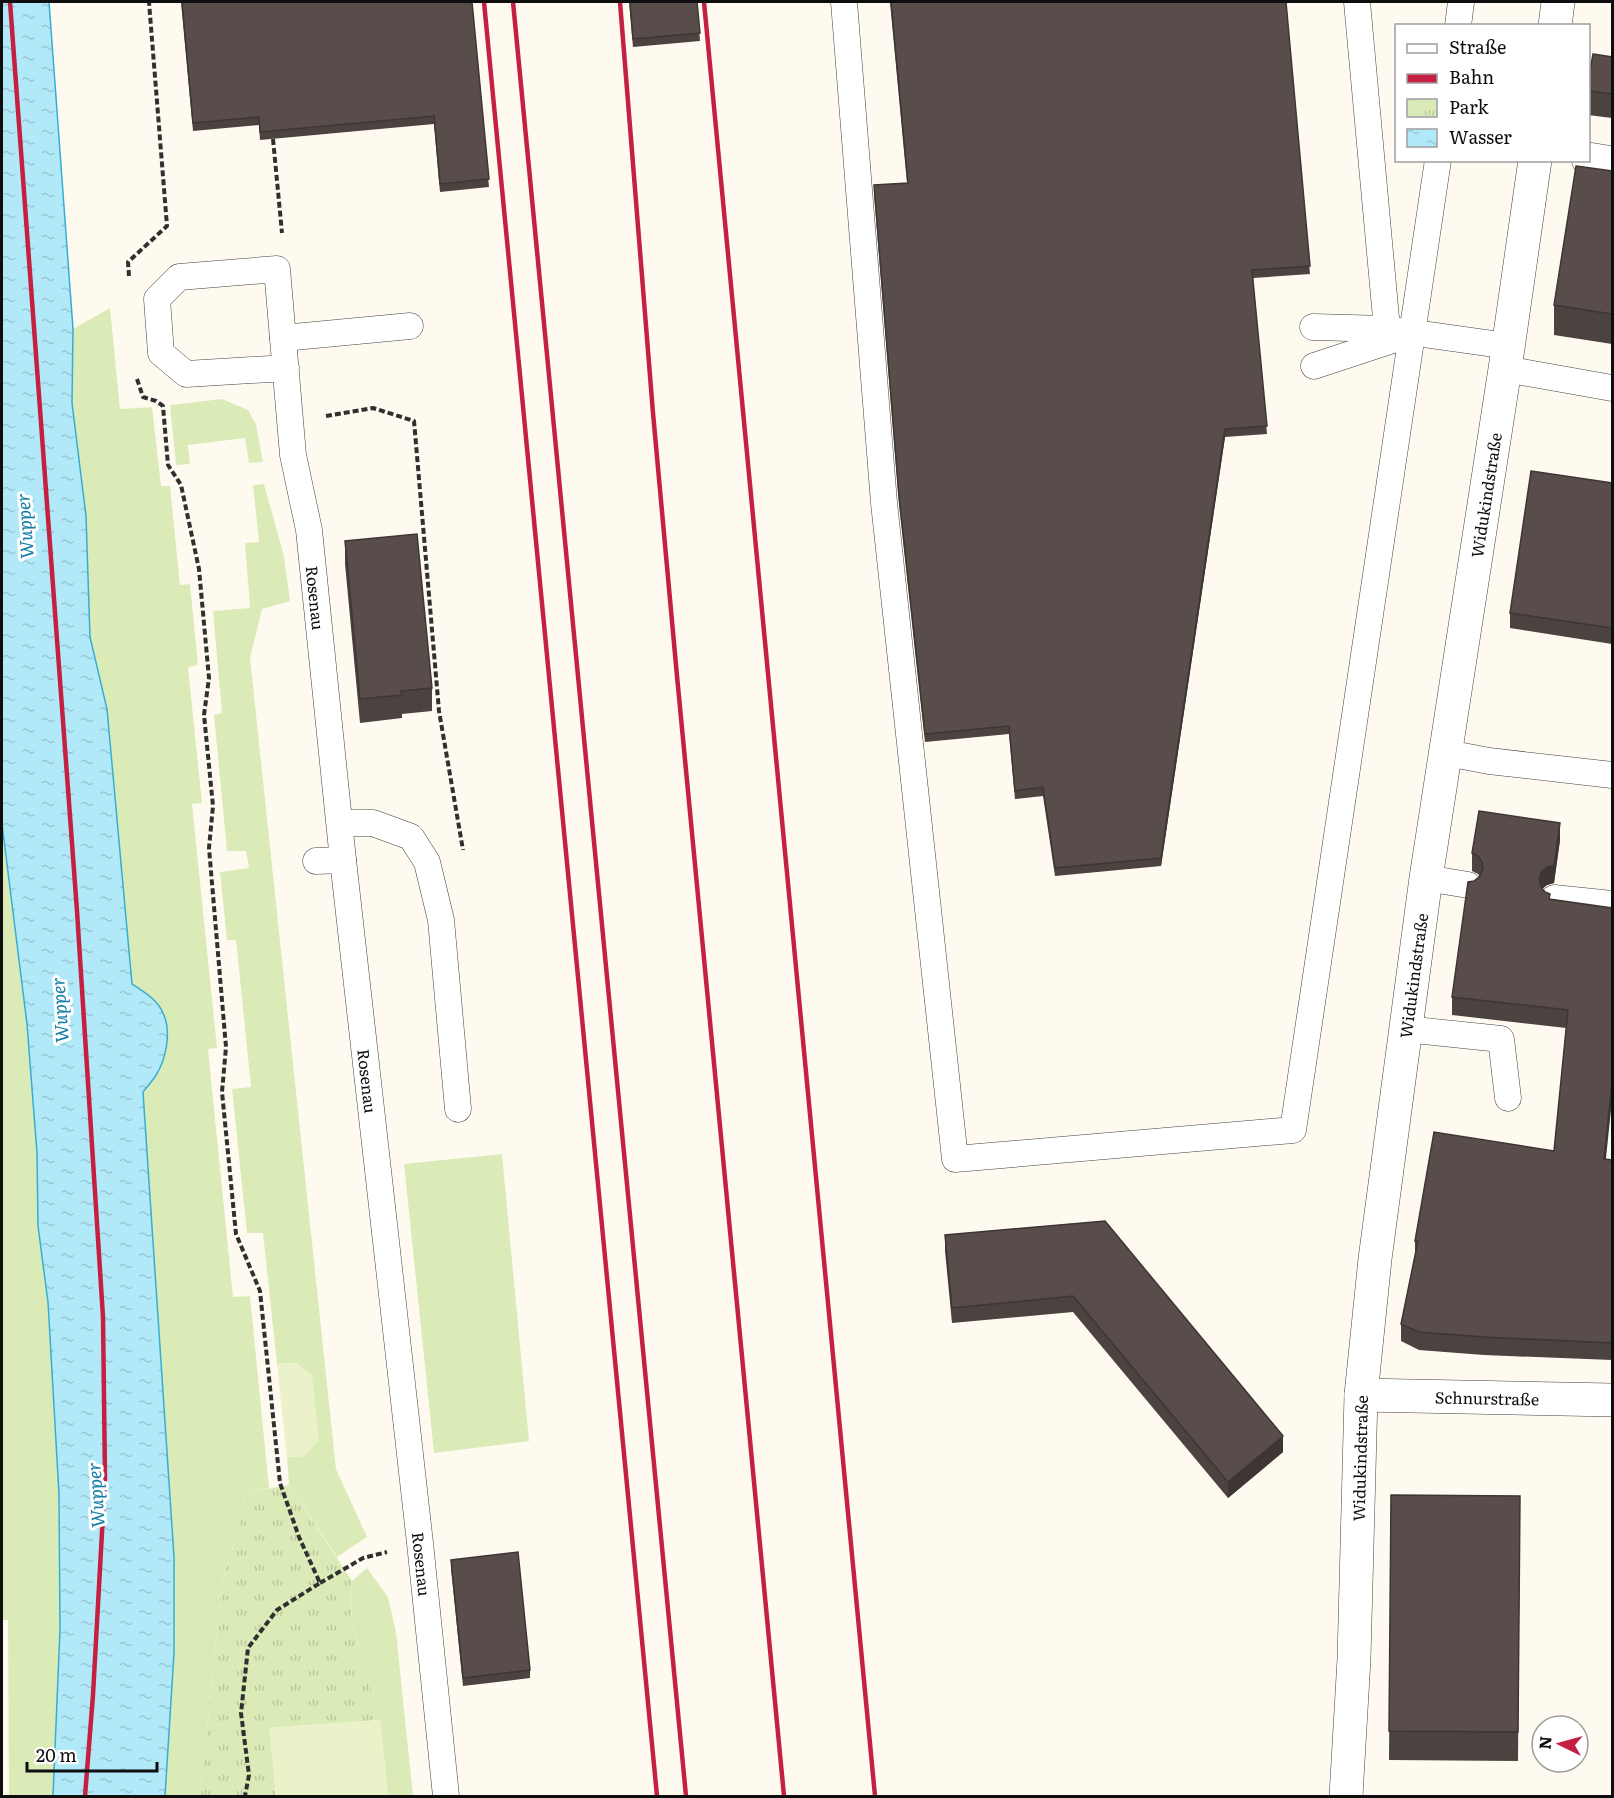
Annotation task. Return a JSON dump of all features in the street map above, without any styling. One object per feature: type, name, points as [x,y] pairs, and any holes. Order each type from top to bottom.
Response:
[{"type":"street","points":[[1555,24],[1558,2]]},
{"type":"street","points":[[1590,159],[1612,163]]},
{"type":"street","name":"Widukindstraße","points":[[1346,1797],[1354,1659],[1361,1395],[1375,1259],[1426,879],[1507,358],[1535,162]]},
{"type":"street","name":"Schnurstraße","points":[[1361,1395],[1612,1400]]},
{"type":"lane","points":[[844,2],[884,503],[955,1159],[1293,1130],[1438,162]]},
{"type":"lane","points":[[1357,2],[1387,329]]},
{"type":"lane","points":[[1458,24],[1461,2]]},
{"type":"lane","points":[[277,269],[179,277],[157,299],[161,353],[186,374],[286,368]]},
{"type":"lane","name":"Rosenau","points":[[277,269],[292,455],[309,530],[446,1797]]},
{"type":"lane","points":[[283,338],[410,326]]},
{"type":"lane","points":[[1313,327],[1387,329],[1413,333],[1507,358],[1548,378],[1612,388]]},
{"type":"lane","points":[[1314,366],[1413,333]]},
{"type":"lane","points":[[1447,753],[1489,761],[1612,775]]},
{"type":"lane","points":[[340,823],[373,823],[411,837],[427,862],[441,920],[458,1109]]},
{"type":"lane","points":[[316,861],[343,860]]},
{"type":"lane","points":[[1426,879],[1468,885]]},
{"type":"lane","points":[[1554,898],[1612,904]]},
{"type":"lane","points":[[1405,1029],[1501,1039],[1508,1098]]},
{"type":"path","points":[[129,284],[128,262],[167,226],[149,2]]},
{"type":"path","points":[[273,139],[283,230],[277,269]]},
{"type":"path","points":[[136,371],[137,382],[143,397],[163,406],[168,465],[181,485],[199,569],[209,678],[204,715],[213,806],[209,848],[226,1047],[222,1092],[236,1234],[260,1291],[280,1483],[299,1537],[320,1583]]},
{"type":"path","points":[[290,422],[373,408],[414,421],[439,711],[465,860]]},
{"type":"path","points":[[245,1797],[249,1775],[241,1713],[248,1648],[277,1610],[363,1558]]},
{"type":"green space","points":[[110,308],[120,409],[152,407],[161,486],[170,486],[180,585],[190,584],[198,665],[188,667],[202,803],[192,804],[217,1048],[208,1049],[233,1297],[250,1296],[269,1488],[246,1492],[239,1527],[222,1582],[200,1796],[165,1796],[174,1653],[174,1557],[143,1092],[155,1077],[149,995],[132,984],[107,709],[90,637],[86,516],[72,403],[73,329]]},
{"type":"green space","points":[[222,399],[248,410],[256,424],[263,462],[249,463],[245,438],[188,445],[190,464],[176,465],[170,405]]},
{"type":"green space","points":[[264,484],[284,556],[290,601],[262,609],[250,658],[336,1469],[367,1537],[337,1557],[289,1485],[287,1457],[305,1456],[296,1363],[277,1364],[263,1233],[247,1233],[232,1089],[251,1087],[236,940],[227,940],[220,872],[249,868],[246,851],[227,851],[214,715],[222,713],[213,611],[250,608],[245,543],[259,542],[253,485]]},
{"type":"green space","points":[[2,824],[27,1024],[37,1153],[38,1226],[48,1302],[59,1494],[60,1630],[53,1796],[9,1796],[8,1620],[2,1620]]},
{"type":"green space","points":[[502,1154],[529,1441],[434,1453],[404,1164]]},
{"type":"green space","points":[[296,1363],[312,1375],[319,1440],[305,1456],[287,1457],[277,1364]]},
{"type":"green space","points":[[289,1485],[352,1581],[351,1619],[380,1720],[270,1728],[276,1796],[200,1796],[222,1582],[239,1527],[246,1492]]},
{"type":"green space","points":[[367,1568],[388,1597],[396,1632],[413,1796],[388,1796],[380,1720],[351,1619],[352,1581]]},
{"type":"green space","points":[[380,1720],[388,1796],[276,1796],[269,1728]]},
{"type":"water","name":"Wupper","points":[[2,2],[49,2],[73,329],[72,403],[86,516],[90,637],[107,709],[132,984],[158,1004],[167,1029],[167,1046],[162,1062],[155,1077],[143,1092],[174,1557],[174,1653],[165,1796],[53,1796],[60,1630],[59,1494],[48,1302],[38,1226],[37,1153],[27,1024],[2,824]]},
{"type":"building","points":[[182,2],[472,2],[489,179],[440,184],[434,116],[260,132],[259,117],[193,123]]},
{"type":"building","points":[[630,2],[697,2],[700,33],[633,39]]},
{"type":"building","points":[[891,2],[1286,2],[1310,266],[1252,270],[1267,426],[1225,429],[1161,858],[1055,868],[1043,787],[1015,791],[1009,726],[925,734],[899,496],[874,185],[908,183]]},
{"type":"building","points":[[1593,54],[1612,57],[1612,94],[1590,91]]},
{"type":"building","points":[[1576,166],[1612,171],[1612,314],[1554,305]]},
{"type":"building","points":[[1531,471],[1612,483],[1612,628],[1510,613]]},
{"type":"building","points":[[417,534],[432,688],[401,691],[402,695],[360,699],[345,541]]},
{"type":"building","points":[[1479,811],[1560,823],[1554,866],[1542,871],[1539,878],[1541,887],[1550,894],[1549,899],[1612,908],[1612,1082],[1604,1159],[1612,1160],[1612,1343],[1419,1332],[1401,1324],[1418,1241],[1415,1241],[1434,1132],[1554,1151],[1568,1010],[1452,997],[1468,882],[1479,877],[1483,869],[1478,856],[1472,853]]},
{"type":"building","points":[[1105,1221],[1283,1436],[1228,1482],[1073,1296],[952,1308],[945,1235]]},
{"type":"building","points":[[1391,1495],[1520,1496],[1518,1732],[1389,1731]]},
{"type":"building","points":[[518,1552],[530,1670],[463,1678],[451,1560]]},
{"type":"railway","points":[[10,2],[77,911],[103,1317],[105,1478],[85,1796]]},
{"type":"railway","points":[[484,2],[657,1796]]},
{"type":"railway","points":[[513,2],[686,1796]]},
{"type":"railway","points":[[620,2],[677,676],[784,1796]]},
{"type":"railway","points":[[704,2],[875,1796]]}]
